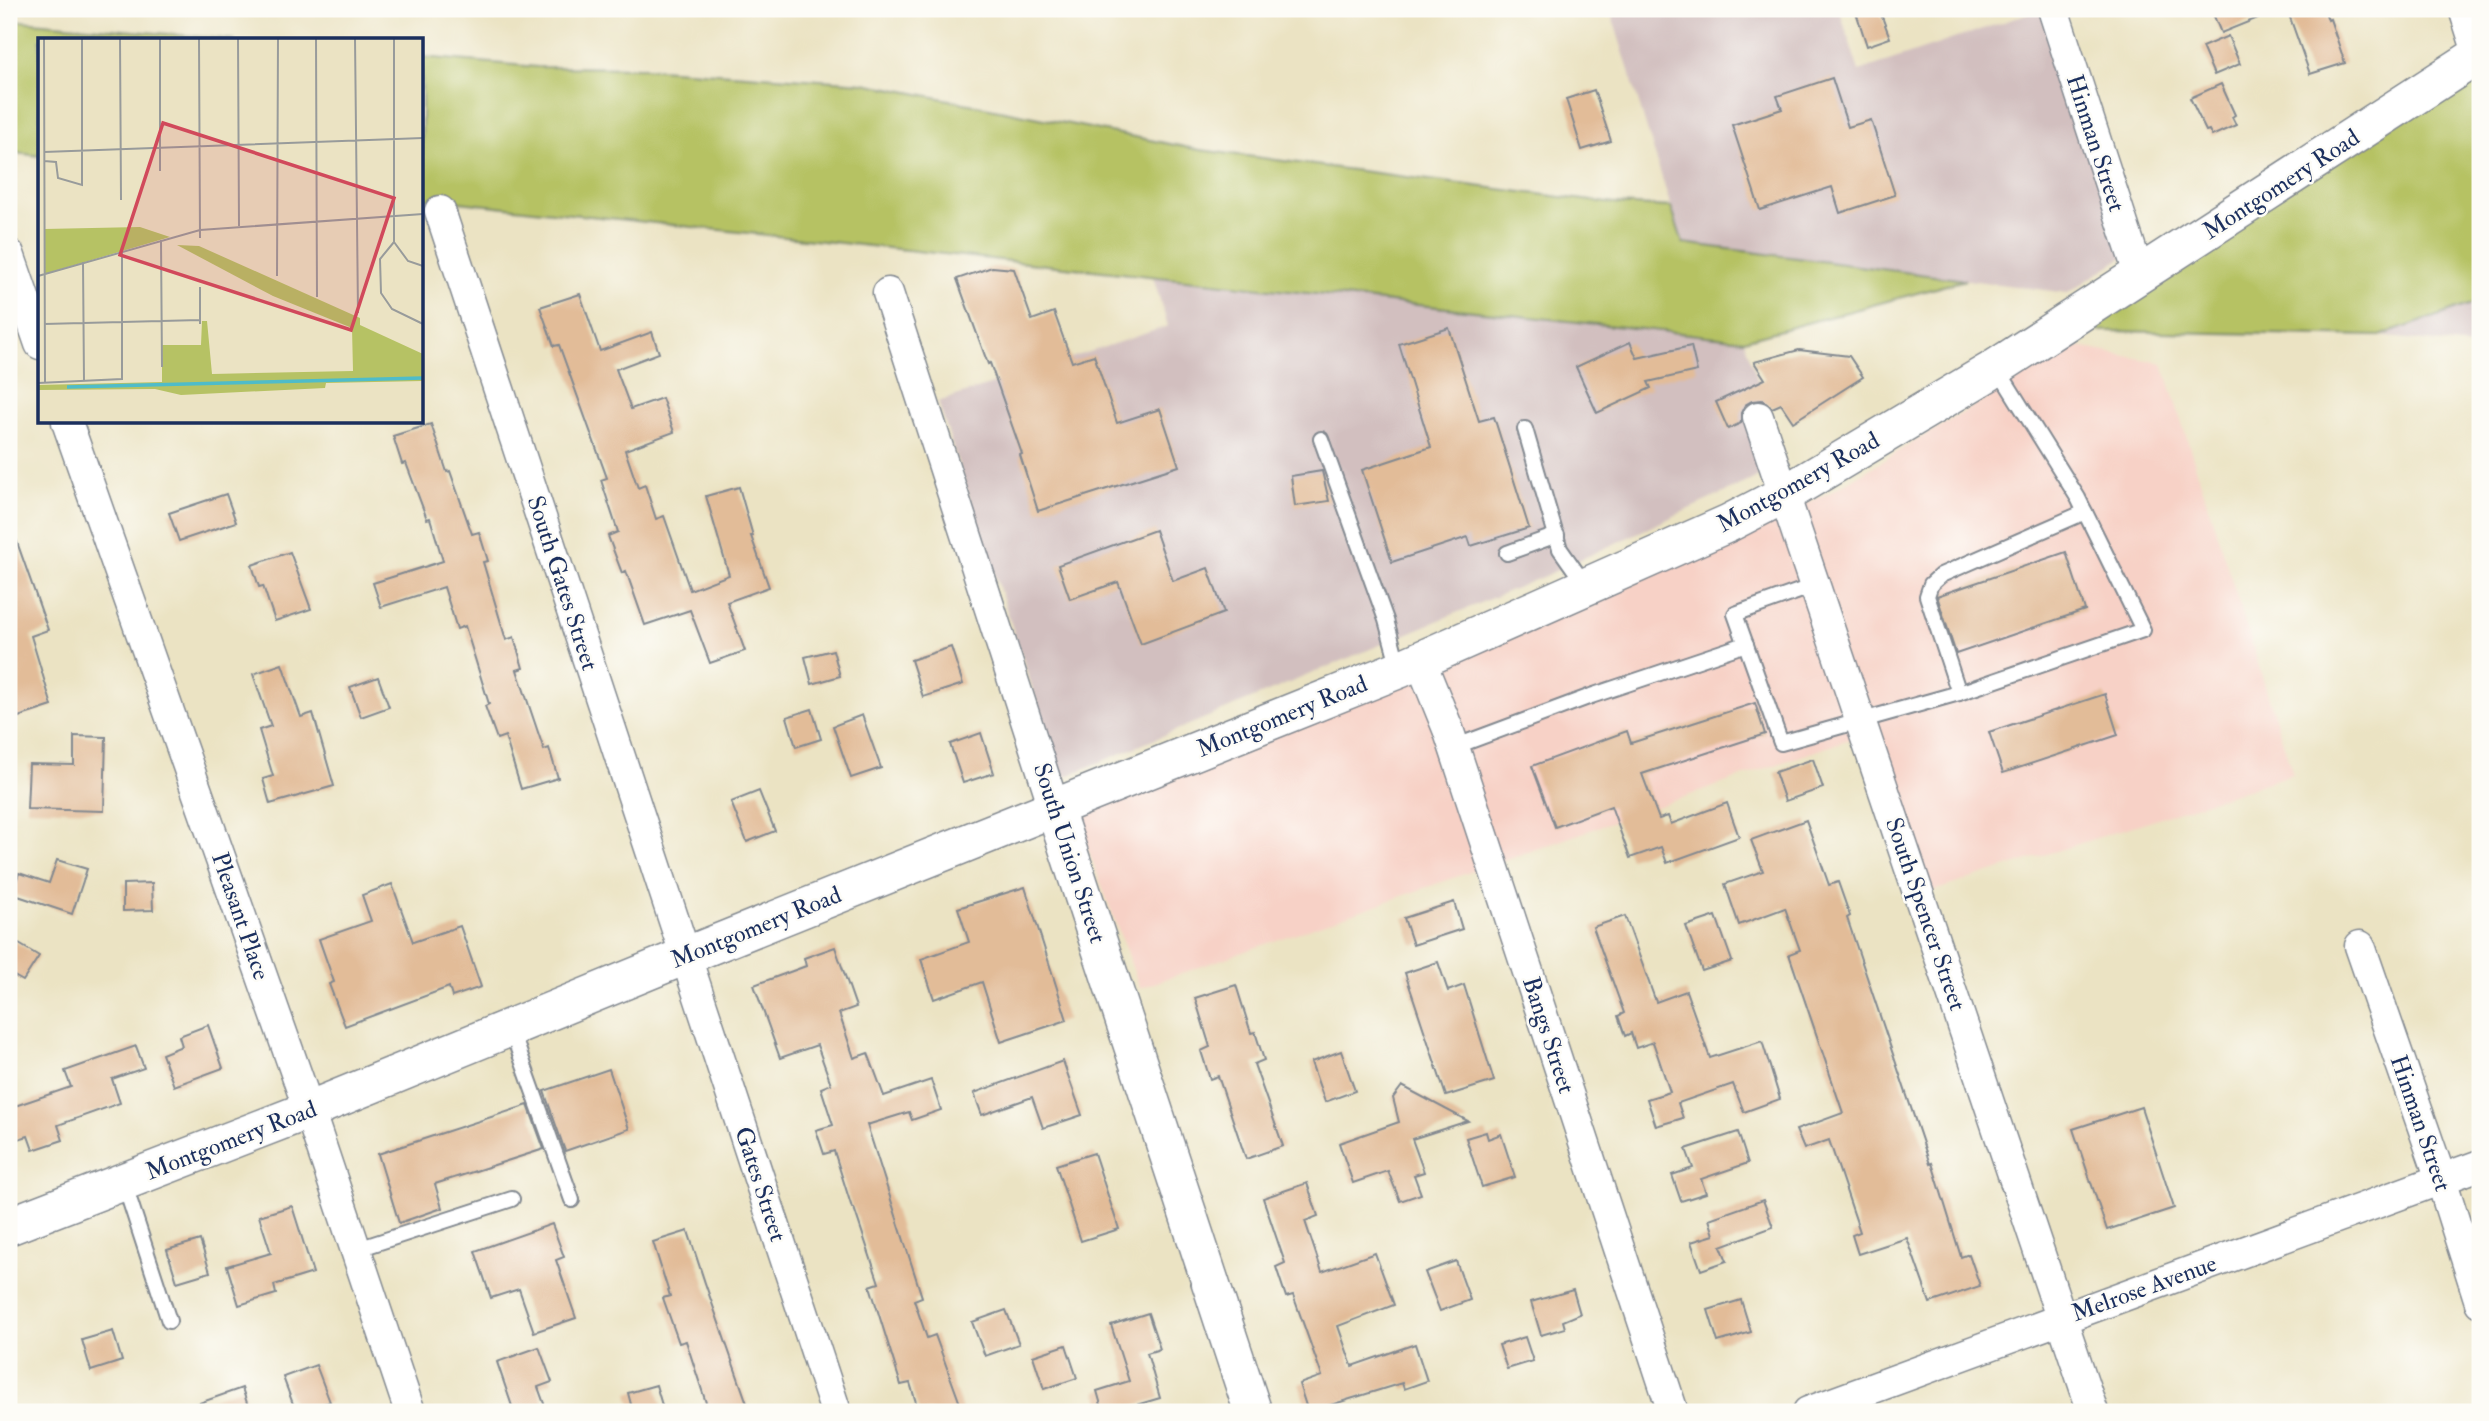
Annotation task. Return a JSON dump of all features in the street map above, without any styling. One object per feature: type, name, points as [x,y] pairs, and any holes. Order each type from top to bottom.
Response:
[{"type":"street","name":"Hinman Street","points":[[2053,9],[2140,276]]},
{"type":"street","points":[[2464,9],[2479,55]]},
{"type":"street","name":"Montgomery Road","points":[[9,1226],[309,1110],[1410,664],[1729,523],[1785,494],[1997,367],[2479,55]]},
{"type":"street","name":"South Gates Street","points":[[440,211],[685,956]]},
{"type":"street","points":[[9,254],[38,338]]},
{"type":"street","name":"South Union Street","points":[[888,293],[1253,1412]]},
{"type":"street","name":"South Spencer Street","points":[[1758,416],[2093,1412]]},
{"type":"street","name":"Pleasant Place","points":[[68,424],[309,1110],[410,1412]]},
{"type":"street","name":"Bangs Street","points":[[1410,664],[1454,747],[1673,1412]]},
{"type":"street","name":"Hinman Street","points":[[2360,946],[2441,1179],[2480,1302]]},
{"type":"street","name":"Gates Street","points":[[685,956],[836,1412]]},
{"type":"street","name":"Melrose Avenue","points":[[1808,1412],[2480,1165]]},
{"type":"lane","points":[[1816,585],[1735,614],[1782,743],[1959,692],[2143,630],[2085,512],[1997,367]]},
{"type":"lane","points":[[1525,429],[1560,549],[1587,587]]},
{"type":"lane","points":[[1321,439],[1386,620],[1410,664]]},
{"type":"lane","points":[[1959,692],[1927,596],[1930,584],[1941,575],[2085,512]]},
{"type":"lane","points":[[1507,553],[1557,535]]},
{"type":"lane","points":[[1454,747],[1591,696],[1746,644]]},
{"type":"lane","points":[[511,1027],[572,1200]]},
{"type":"lane","points":[[123,1182],[169,1321]]},
{"type":"lane","points":[[355,1250],[512,1199]]},
{"type":"shaded area","points":[[1610,9],[1839,9],[1859,71],[2042,9],[2129,253],[2068,293],[1682,243]]},
{"type":"shaded area","points":[[1153,277],[1744,340],[1786,464],[1547,575],[1062,778],[938,402],[1168,326]]},
{"type":"shaded area","points":[[2480,301],[2480,347],[2380,336]]},
{"type":"shaded area","points":[[2074,346],[2163,363],[2293,774],[1912,898],[1858,736],[1140,988],[1076,817],[1572,611],[1831,492]]},
{"type":"green space","points":[[9,20],[213,38],[38,38],[38,156],[9,152]]},
{"type":"green space","points":[[2480,54],[2480,301],[2380,336],[2056,330]]},
{"type":"green space","points":[[424,57],[537,67],[644,68],[864,83],[1200,150],[1615,204],[1671,207],[1683,243],[1965,280],[1744,340],[424,198]]},
{"type":"building","points":[[1855,9],[1879,9],[1890,38],[1867,46]]},
{"type":"building","points":[[2211,9],[2277,9],[2278,10],[2221,33]]},
{"type":"building","points":[[2287,9],[2324,9],[2345,63],[2310,74]]},
{"type":"building","points":[[2228,36],[2240,64],[2214,75],[2202,47]]},
{"type":"building","points":[[1832,78],[1848,127],[1871,120],[1895,195],[1840,213],[1832,187],[1760,210],[1732,125],[1782,109],[1777,96]]},
{"type":"building","points":[[2221,84],[2235,115],[2232,117],[2236,125],[2212,136],[2209,130],[2206,131],[2190,98]]},
{"type":"building","points":[[1594,90],[1611,141],[1582,150],[1566,99]]},
{"type":"building","points":[[992,267],[1014,269],[1032,320],[1054,312],[1072,362],[1094,355],[1117,423],[1160,409],[1179,466],[1038,511],[1020,455],[1022,454],[957,279]]},
{"type":"building","points":[[580,294],[600,351],[652,332],[659,353],[616,369],[631,409],[662,398],[674,432],[625,450],[638,488],[645,485],[656,519],[664,516],[690,590],[729,575],[706,496],[739,487],[751,536],[769,587],[727,602],[745,651],[710,663],[690,610],[645,625],[626,571],[622,573],[608,536],[618,532],[601,480],[607,478],[559,345],[554,346],[540,307]]},
{"type":"building","points":[[1449,328],[1479,421],[1494,417],[1529,528],[1471,546],[1468,537],[1392,562],[1362,470],[1431,447],[1399,344]]},
{"type":"building","points":[[1630,342],[1637,358],[1691,346],[1697,371],[1648,382],[1651,388],[1597,413],[1576,367]]},
{"type":"building","points":[[1799,350],[1849,356],[1863,377],[1793,422],[1781,404],[1772,408],[1762,400],[1752,401],[1745,405],[1741,413],[1741,423],[1728,429],[1716,402],[1765,379],[1754,362]]},
{"type":"building","points":[[431,424],[472,534],[479,532],[488,561],[483,562],[506,640],[514,637],[523,668],[517,670],[544,750],[549,748],[558,778],[521,789],[505,736],[497,739],[485,706],[489,704],[465,626],[457,629],[444,587],[381,607],[373,583],[443,561],[430,518],[427,519],[406,463],[402,464],[393,436]]},
{"type":"building","points":[[1322,471],[1329,501],[1295,506],[1291,476]]},
{"type":"building","points":[[226,494],[236,522],[179,541],[169,513]]},
{"type":"building","points":[[9,528],[12,528],[48,630],[31,636],[52,706],[9,720]]},
{"type":"building","points":[[1155,530],[1173,581],[1208,568],[1224,613],[1141,644],[1118,582],[1070,599],[1058,565]]},
{"type":"building","points":[[290,552],[311,609],[275,621],[263,586],[259,587],[252,565]]},
{"type":"building","points":[[2066,552],[2085,610],[1956,654],[1937,596]]},
{"type":"building","points":[[951,647],[963,684],[923,697],[911,660]]},
{"type":"building","points":[[833,650],[840,676],[812,684],[805,657]]},
{"type":"building","points":[[282,664],[301,717],[313,713],[334,786],[270,804],[263,779],[273,776],[259,730],[271,726],[253,674]]},
{"type":"building","points":[[378,677],[389,707],[361,717],[350,687]]},
{"type":"building","points":[[2105,694],[2118,735],[2003,773],[1989,732]]},
{"type":"building","points":[[1755,703],[1765,734],[1642,774],[1659,819],[1668,816],[1671,824],[1727,803],[1739,837],[1667,863],[1661,847],[1630,858],[1611,806],[1555,827],[1532,766],[1627,731],[1631,743]]},
{"type":"building","points":[[812,709],[821,739],[796,747],[787,717]]},
{"type":"building","points":[[862,715],[881,768],[851,778],[833,726]]},
{"type":"building","points":[[981,733],[994,773],[963,783],[950,744]]},
{"type":"building","points":[[74,736],[106,737],[104,811],[27,809],[29,764],[74,765]]},
{"type":"building","points":[[1813,759],[1823,788],[1785,801],[1775,772]]},
{"type":"building","points":[[759,791],[775,831],[747,842],[731,802]]},
{"type":"building","points":[[1806,820],[1829,885],[1838,882],[1850,916],[1847,918],[1930,1164],[1932,1163],[1961,1257],[1969,1254],[1980,1286],[1930,1303],[1907,1238],[1858,1254],[1852,1235],[1860,1232],[1829,1140],[1804,1149],[1796,1130],[1843,1113],[1789,954],[1800,950],[1785,908],[1739,925],[1725,884],[1763,871],[1751,840]]},
{"type":"building","points":[[57,860],[87,869],[72,914],[12,894],[19,873],[49,883]]},
{"type":"building","points":[[152,883],[153,910],[123,911],[123,884]]},
{"type":"building","points":[[392,884],[413,942],[460,926],[481,987],[452,997],[449,987],[345,1026],[329,984],[334,982],[319,939],[371,921],[362,895]]},
{"type":"building","points":[[1025,887],[1067,1020],[1001,1042],[982,982],[934,999],[921,959],[969,942],[958,908]]},
{"type":"building","points":[[1454,902],[1462,929],[1413,945],[1404,918]]},
{"type":"building","points":[[1625,916],[1656,1002],[1686,991],[1710,1058],[1762,1041],[1780,1099],[1744,1112],[1733,1084],[1678,1103],[1683,1118],[1656,1126],[1647,1099],[1670,1092],[1653,1042],[1636,1048],[1631,1033],[1625,1036],[1618,1016],[1624,1013],[1593,927]]},
{"type":"building","points":[[1716,916],[1732,961],[1702,971],[1686,926]]},
{"type":"building","points":[[9,938],[39,956],[23,981],[9,973]]},
{"type":"building","points":[[835,947],[856,1007],[839,1013],[854,1058],[868,1053],[884,1096],[931,1080],[941,1110],[912,1120],[909,1112],[867,1125],[922,1297],[914,1300],[927,1338],[935,1335],[963,1412],[919,1412],[910,1383],[901,1385],[870,1286],[879,1283],[854,1208],[834,1151],[824,1154],[816,1130],[833,1125],[821,1088],[831,1084],[817,1045],[780,1058],[754,985],[806,966],[804,958]]},
{"type":"building","points":[[1438,962],[1448,991],[1464,985],[1494,1081],[1446,1096],[1405,973]]},
{"type":"building","points":[[1236,985],[1251,1033],[1255,1032],[1264,1060],[1254,1064],[1283,1146],[1246,1159],[1218,1076],[1210,1079],[1201,1051],[1210,1047],[1195,998]]},
{"type":"building","points":[[208,1025],[223,1068],[174,1086],[162,1054],[182,1046],[179,1036]]},
{"type":"building","points":[[136,1046],[144,1068],[112,1079],[120,1103],[58,1125],[63,1140],[33,1150],[28,1136],[9,1142],[9,1108],[71,1087],[65,1071]]},
{"type":"building","points":[[1341,1051],[1355,1091],[1325,1102],[1311,1062]]},
{"type":"building","points":[[1063,1061],[1082,1115],[1043,1128],[1032,1097],[982,1115],[974,1093]]},
{"type":"building","points":[[609,1069],[629,1129],[565,1151],[544,1091]]},
{"type":"building","points":[[1402,1086],[1468,1121],[1412,1139],[1424,1172],[1414,1175],[1421,1194],[1400,1201],[1388,1171],[1353,1183],[1339,1143],[1399,1122],[1393,1098]]},
{"type":"building","points":[[528,1105],[544,1149],[435,1184],[442,1208],[399,1223],[378,1154]]},
{"type":"building","points":[[2141,1107],[2174,1208],[2107,1230],[2073,1129]]},
{"type":"building","points":[[1486,1132],[1488,1139],[1501,1134],[1515,1177],[1482,1187],[1466,1138]]},
{"type":"building","points":[[1738,1132],[1748,1163],[1701,1179],[1706,1193],[1681,1201],[1672,1175],[1693,1168],[1686,1149]]},
{"type":"building","points":[[1094,1153],[1119,1229],[1081,1241],[1056,1165]]},
{"type":"building","points":[[1307,1183],[1318,1216],[1305,1221],[1322,1272],[1375,1253],[1394,1305],[1338,1326],[1352,1366],[1415,1344],[1427,1381],[1404,1389],[1402,1383],[1308,1412],[1299,1384],[1322,1376],[1293,1295],[1286,1297],[1276,1267],[1285,1263],[1263,1198]]},
{"type":"building","points":[[1763,1200],[1773,1227],[1721,1246],[1727,1261],[1701,1270],[1691,1242],[1714,1235],[1709,1219]]},
{"type":"building","points":[[292,1206],[313,1273],[274,1285],[276,1294],[239,1305],[227,1266],[271,1253],[259,1216]]},
{"type":"building","points":[[552,1224],[564,1257],[556,1260],[576,1318],[534,1332],[519,1289],[491,1298],[475,1251]]},
{"type":"building","points":[[688,1231],[750,1412],[709,1412],[686,1341],[679,1343],[663,1298],[670,1296],[653,1242]]},
{"type":"building","points":[[200,1240],[210,1272],[177,1282],[167,1250]]},
{"type":"building","points":[[1456,1261],[1470,1300],[1440,1311],[1425,1272]]},
{"type":"building","points":[[1573,1290],[1580,1314],[1563,1321],[1565,1328],[1541,1335],[1531,1302]]},
{"type":"building","points":[[1741,1300],[1751,1332],[1718,1342],[1708,1310]]},
{"type":"building","points":[[1006,1310],[1019,1344],[985,1356],[972,1322]]},
{"type":"building","points":[[1148,1313],[1160,1349],[1147,1353],[1160,1398],[1133,1406],[1135,1412],[1103,1412],[1097,1391],[1129,1381],[1111,1325]]},
{"type":"building","points":[[113,1331],[122,1361],[91,1371],[82,1340]]},
{"type":"building","points":[[1525,1337],[1533,1361],[1507,1369],[1499,1345]]},
{"type":"building","points":[[1066,1345],[1077,1378],[1044,1389],[1033,1356]]},
{"type":"building","points":[[539,1347],[552,1382],[538,1387],[547,1412],[514,1412],[497,1362]]},
{"type":"building","points":[[316,1365],[330,1402],[296,1412],[283,1377]]},
{"type":"building","points":[[656,1385],[664,1412],[633,1412],[628,1393]]},
{"type":"building","points":[[242,1388],[250,1412],[183,1412],[182,1409]]}]
